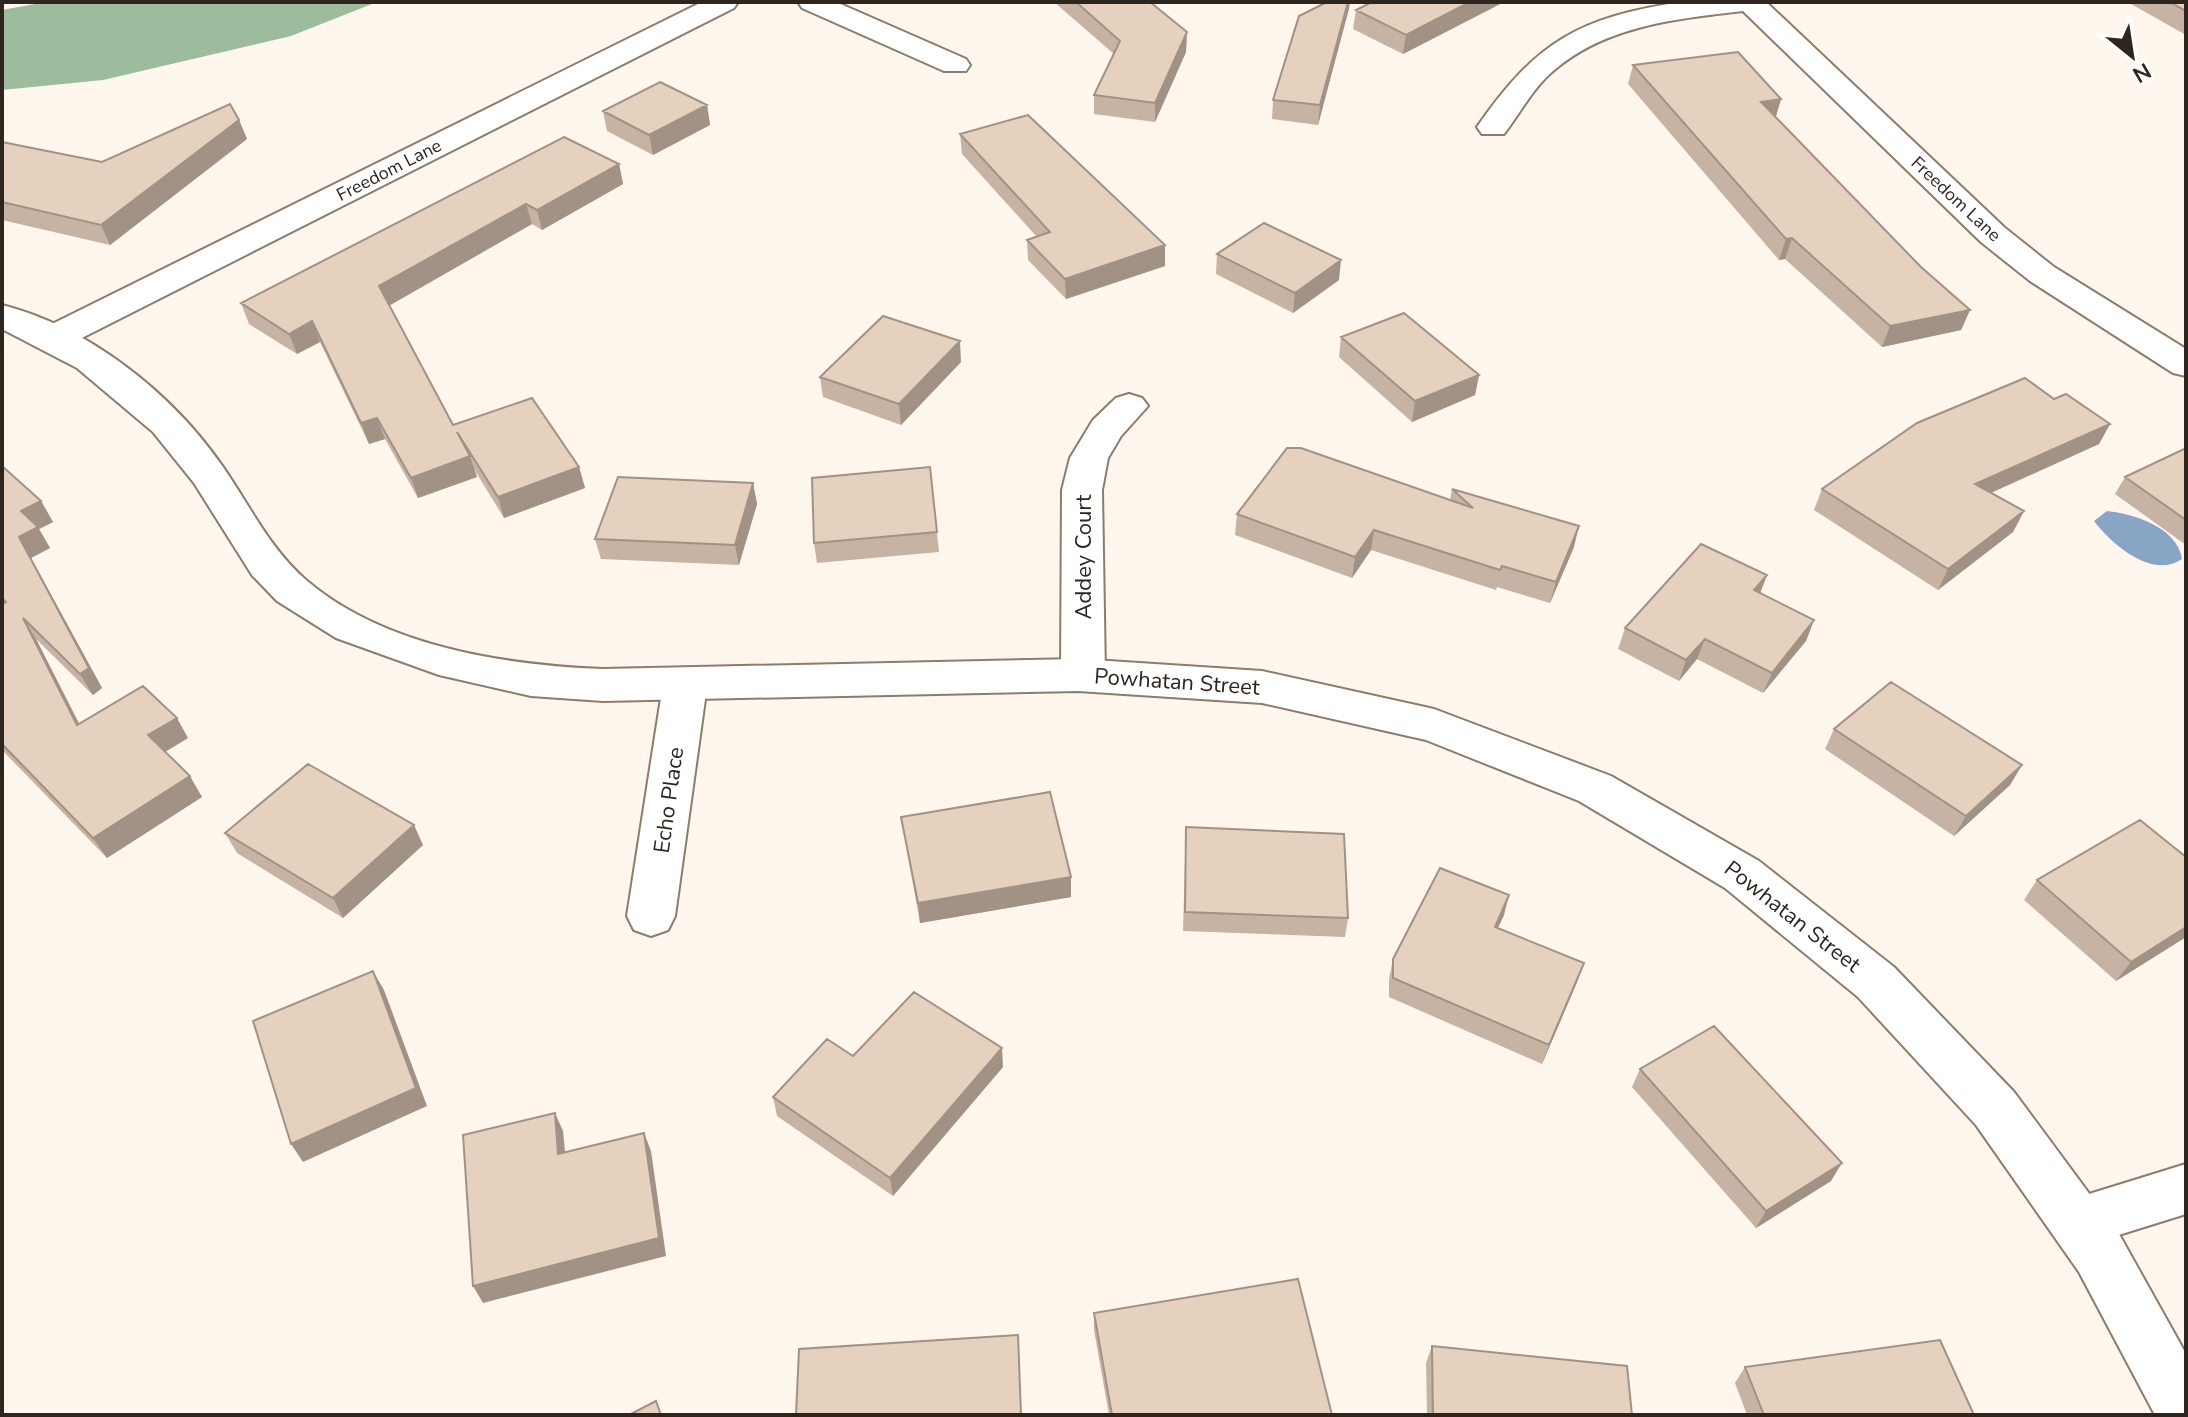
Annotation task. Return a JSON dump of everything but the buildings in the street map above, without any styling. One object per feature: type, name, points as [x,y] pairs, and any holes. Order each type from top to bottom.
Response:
[{"type":"street","name":"Freedom Lane","points":[[53,338],[724,2]]},
{"type":"street","points":[[812,2],[955,65]]},
{"type":"street","name":"Freedom Lane","points":[[1750,2],[1993,235],[2042,274],[2186,365]]},
{"type":"street","points":[[1493,127],[1541,66],[1585,36],[1650,16],[1750,2]]},
{"type":"street","name":"Powhatan Street","points":[[2,316],[53,338],[108,372],[159,416],[208,474],[252,549],[293,592],[322,612],[390,644],[468,668],[572,686],[1083,675],[1184,677],[1349,701],[1454,730],[1547,766],[1661,822],[1761,885],[1852,957],[1956,1063],[2022,1140],[2080,1221],[2145,1326],[2186,1413]]},
{"type":"street","name":"Addey Court","points":[[1083,675],[1082,490],[1089,458],[1106,429],[1129,406]]},
{"type":"street","name":"Echo Place","points":[[651,916],[685,685]]},
{"type":"street","points":[[2080,1221],[2186,1189]]},
{"type":"green space","points":[[46,2],[377,2],[291,36],[103,80],[2,90],[2,10]]},
{"type":"water","points":[[2107,511],[2153,524],[2172,538],[2182,559],[2158,565],[2122,549],[2094,521]]}]
